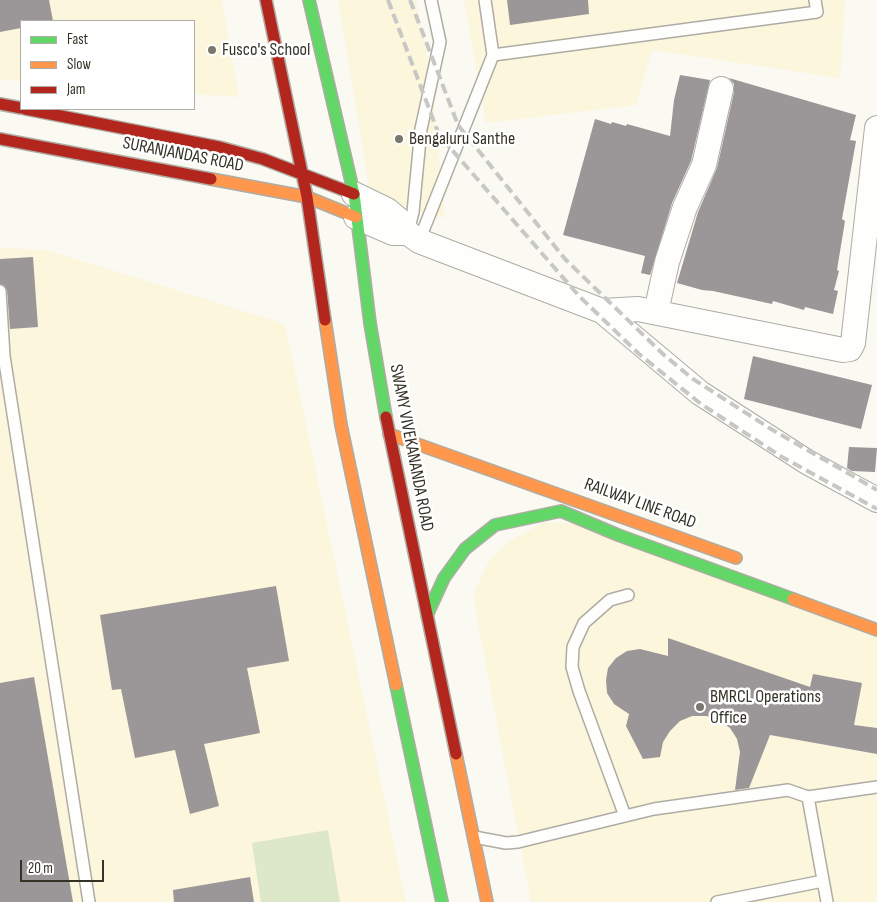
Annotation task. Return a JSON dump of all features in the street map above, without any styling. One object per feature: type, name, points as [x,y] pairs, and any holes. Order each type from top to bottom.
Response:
[{"type":"main road","points":[[266,0],[302,174],[341,426],[442,902]]},
{"type":"main road","name":"SWAMY VIVEKANANDA ROAD","points":[[309,0],[355,205],[370,323],[389,434],[487,902]]},
{"type":"main road","name":"SURANJANDAS ROAD","points":[[0,104],[20,107]]},
{"type":"main road","name":"SURANJANDAS ROAD","points":[[33,110],[219,147],[263,159],[302,174],[355,205]]},
{"type":"main road","name":"SURANJANDAS ROAD","points":[[0,139],[355,205]]},
{"type":"main road","name":"RAILWAY LINE ROAD","points":[[389,434],[748,563]]},
{"type":"main road","points":[[427,615],[444,578],[465,549],[488,531],[496,525],[561,511],[618,535],[877,630]]},
{"type":"street","points":[[656,312],[667,262],[685,207],[704,165],[722,89]]},
{"type":"street","points":[[602,311],[638,309],[843,350],[850,349],[853,343],[877,128]]},
{"type":"street","points":[[355,205],[393,233],[413,237],[602,311],[700,392],[806,462],[877,500]]},
{"type":"lane","points":[[413,237],[412,212],[421,129],[440,42],[431,0]]},
{"type":"lane","points":[[413,237],[493,55],[485,0]]},
{"type":"lane","points":[[493,55],[817,12],[815,0]]},
{"type":"lane","points":[[0,291],[4,356],[89,902]]},
{"type":"lane","points":[[625,816],[572,667],[574,647],[584,623],[610,600],[628,595]]},
{"type":"lane","points":[[472,837],[506,843],[518,842],[654,810],[788,790],[808,797],[877,787]]},
{"type":"lane","points":[[808,797],[827,902]]},
{"type":"lane","points":[[717,902],[823,881]]},
{"type":"shaded area","name":"Fusco's School","points":[[0,0],[222,0],[239,97],[195,94],[195,20],[20,20],[20,81],[0,79]]},
{"type":"shaded area","name":"Bengaluru Santhe","points":[[338,0],[416,0],[431,74],[445,218],[372,203]]},
{"type":"shaded area","points":[[464,0],[845,0],[840,78],[652,50],[636,105],[486,123]]},
{"type":"shaded area","points":[[0,248],[47,250],[285,324],[406,902],[0,902]]},
{"type":"shaded area","points":[[543,523],[574,523],[877,638],[877,902],[531,902],[477,618],[474,592],[489,561],[509,541]]},
{"type":"green space","points":[[328,830],[340,902],[261,902],[252,843]]},
{"type":"building","points":[[0,0],[49,0],[53,20],[20,20],[20,28],[0,32]]},
{"type":"building","points":[[507,0],[588,0],[589,14],[510,25]]},
{"type":"building","points":[[680,75],[710,80],[691,161],[672,203],[650,275],[641,273],[645,256],[563,235],[595,119],[611,124],[612,122],[626,126],[627,124],[670,136],[674,100]]},
{"type":"building","points":[[729,78],[856,115],[850,140],[856,141],[842,219],[845,221],[837,270],[839,271],[834,290],[838,291],[833,314],[805,307],[804,310],[773,301],[772,304],[677,283],[698,212],[717,168],[734,92],[734,84]]},
{"type":"building","points":[[33,257],[38,327],[10,329],[7,290],[0,284],[0,259]]},
{"type":"building","points":[[753,356],[872,385],[861,429],[744,399]]},
{"type":"building","points":[[849,447],[877,448],[875,472],[852,471],[847,468]]},
{"type":"building","points":[[276,586],[289,661],[247,668],[260,733],[204,744],[219,806],[190,814],[175,750],[135,758],[121,689],[112,690],[100,615]]},
{"type":"building","name":"BMRCL Operations Office","points":[[668,638],[810,687],[813,674],[862,683],[854,725],[877,728],[877,754],[770,735],[749,788],[735,790],[740,752],[737,739],[730,728],[719,720],[706,716],[692,716],[680,721],[670,731],[663,742],[660,757],[643,759],[626,726],[629,714],[614,704],[607,693],[606,680],[608,668],[616,658],[627,651],[640,649],[668,656]]},
{"type":"building","points":[[34,677],[73,902],[0,902],[0,683]]},
{"type":"building","points":[[250,877],[254,902],[174,902],[173,890]]},
{"type":"railway","points":[[388,0],[439,135],[579,296],[639,354],[701,404],[782,457],[877,509]]},
{"type":"railway","points":[[410,0],[458,125],[565,259],[664,355],[693,379],[771,429],[877,490]]},
{"type":"traffic: fast","points":[[309,0],[354,194],[370,323],[386,417]]},
{"type":"traffic: fast","points":[[427,615],[444,578],[465,549],[495,525],[561,511],[618,535],[793,599]]},
{"type":"traffic: fast","points":[[396,685],[442,902]]},
{"type":"traffic: slow","points":[[211,179],[307,197],[356,217]]},
{"type":"traffic: slow","points":[[325,320],[341,425],[396,685]]},
{"type":"traffic: slow","points":[[389,434],[736,558]]},
{"type":"traffic: slow","points":[[793,599],[877,630]]},
{"type":"traffic: slow","points":[[456,754],[487,902]]},
{"type":"traffic: jam","points":[[266,0],[307,197],[325,320]]},
{"type":"traffic: jam","points":[[0,104],[20,108]]},
{"type":"traffic: jam","points":[[30,110],[219,147],[263,159],[354,194]]},
{"type":"traffic: jam","points":[[0,139],[211,179]]},
{"type":"traffic: jam","points":[[386,417],[456,754]]},
{"type":"place","name":"Fusco's School","points":[[212,50]]},
{"type":"place","name":"Bengaluru Santhe","points":[[399,139]]},
{"type":"place","name":"BMRCL Operations Office","points":[[700,707]]}]
